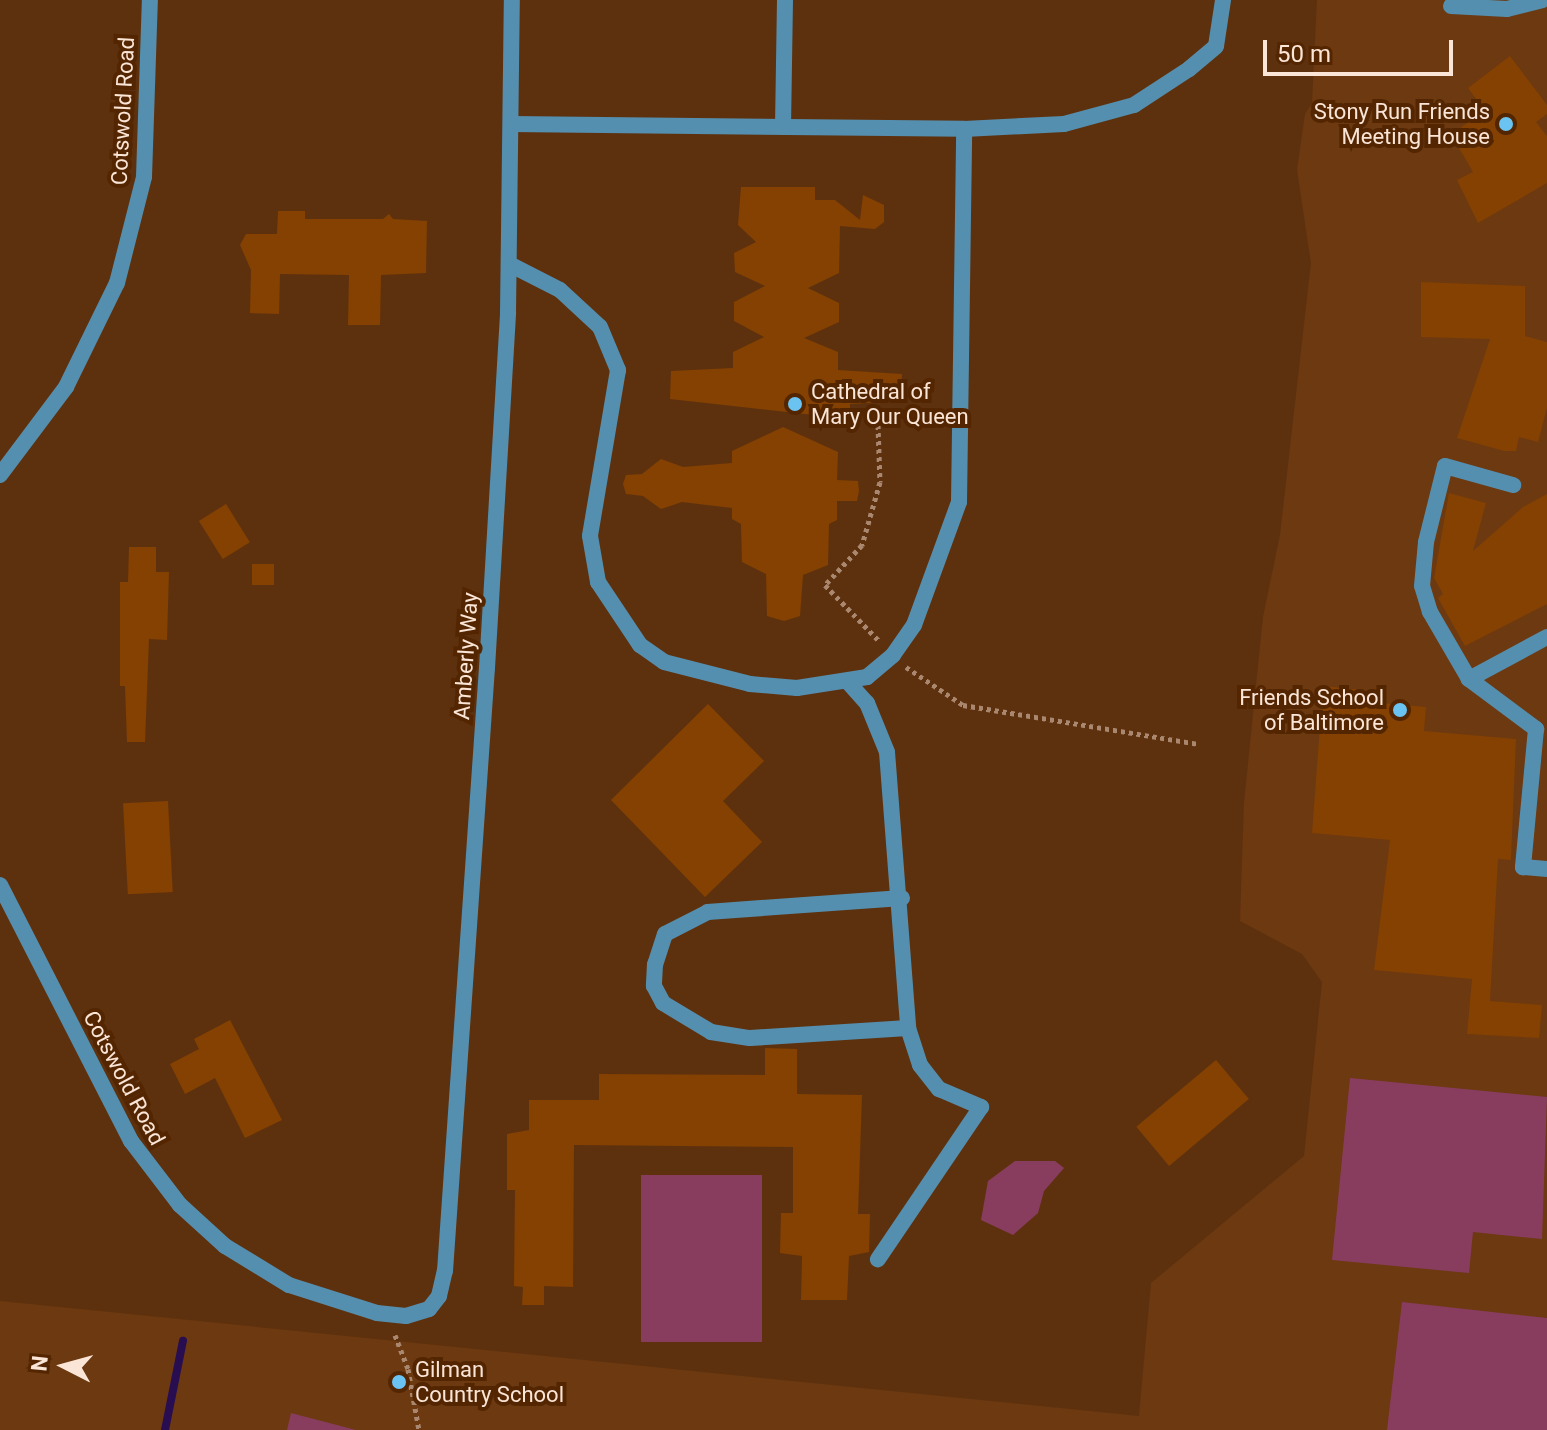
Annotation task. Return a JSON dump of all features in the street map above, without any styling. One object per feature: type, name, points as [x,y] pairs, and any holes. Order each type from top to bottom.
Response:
[{"type":"street","name":"Cotswold Road","points":[[0,475],[66,387],[117,283],[144,177],[150,0]]},
{"type":"street","name":"Amberly Way","points":[[429,1309],[439,1296],[445,1271],[486,684],[509,264],[512,0]]},
{"type":"street","points":[[783,127],[785,0]]},
{"type":"street","points":[[511,124],[964,129],[1064,124],[1134,105],[1163,90],[1216,46],[1223,0]]},
{"type":"street","points":[[1451,6],[1507,9],[1542,0]]},
{"type":"street","points":[[509,264],[560,290],[600,327],[618,370],[590,536],[598,582],[640,645],[664,662],[750,684],[797,688],[867,677],[893,655],[914,625],[959,502],[964,129]]},
{"type":"street","points":[[1513,485],[1445,466],[1426,542],[1422,586],[1430,612],[1469,679],[1536,729],[1523,867],[1547,869]]},
{"type":"street","points":[[1469,679],[1547,637]]},
{"type":"street","points":[[847,681],[867,703],[887,752],[902,898],[908,1028],[920,1065],[939,1089],[981,1107],[878,1259]]},
{"type":"street","name":"Cotswold Road","points":[[0,885],[131,1141],[162,1185],[225,1246],[258,1269],[336,1303],[377,1313],[406,1316],[429,1309]]},
{"type":"street","points":[[902,898],[708,912],[665,934],[655,964],[654,986],[663,1003],[711,1032],[750,1038],[908,1028]]},
{"type":"path","points":[[878,425],[880,482],[862,545],[825,585],[893,655],[963,705],[1198,744]]},
{"type":"path","points":[[377,1313],[398,1341],[419,1430]]},
{"type":"shaded area","name":"Friends School of Baltimore","points":[[1317,0],[1547,0],[1547,1430],[0,1430],[0,1301],[1139,1416],[1151,1283],[1304,1156],[1322,982],[1302,954],[1240,921],[1244,803],[1263,617],[1280,535],[1311,263],[1297,170],[1305,114],[1312,103]]},
{"type":"shaded area","points":[[1350,1078],[1547,1097],[1542,1239],[1473,1232],[1469,1273],[1332,1260]]},
{"type":"shaded area","points":[[1015,1161],[1055,1161],[1064,1168],[1044,1191],[1038,1213],[1013,1235],[981,1220],[988,1181]]},
{"type":"shaded area","points":[[641,1175],[762,1175],[762,1342],[641,1342]]},
{"type":"shaded area","points":[[1402,1302],[1547,1318],[1547,1430],[1387,1430]]},
{"type":"shaded area","points":[[291,1413],[356,1430],[287,1430]]},
{"type":"building","points":[[1510,56],[1547,105],[1547,114],[1536,122],[1547,136],[1547,183],[1478,223],[1457,180],[1473,172],[1459,148],[1468,141],[1459,129],[1484,110],[1468,88]]},
{"type":"building","points":[[741,187],[815,187],[815,200],[835,200],[860,220],[863,195],[884,205],[884,222],[875,229],[840,226],[839,273],[808,288],[839,303],[839,322],[804,338],[838,352],[838,370],[902,374],[901,401],[850,404],[850,419],[670,399],[671,371],[733,368],[733,352],[764,337],[734,321],[734,302],[765,286],[735,272],[734,253],[756,242],[738,225]]},
{"type":"building","points":[[278,211],[305,211],[305,219],[383,219],[389,214],[393,219],[427,221],[426,273],[381,275],[380,325],[348,325],[349,275],[280,274],[279,314],[250,313],[251,270],[240,245],[246,234],[277,234]]},
{"type":"building","points":[[1421,282],[1525,286],[1525,336],[1547,342],[1547,408],[1538,442],[1519,437],[1516,451],[1504,451],[1457,438],[1490,339],[1421,337]]},
{"type":"building","points":[[783,427],[838,452],[837,480],[858,481],[859,491],[857,501],[837,501],[837,520],[829,524],[828,565],[803,575],[800,616],[784,621],[767,616],[766,574],[742,562],[741,524],[732,519],[732,508],[682,502],[661,509],[643,496],[626,494],[623,484],[626,475],[642,474],[661,459],[683,467],[732,463],[732,451]]},
{"type":"building","points":[[1449,493],[1486,503],[1473,551],[1523,507],[1547,494],[1547,604],[1465,646],[1438,598],[1443,594],[1434,578]]},
{"type":"building","points":[[226,504],[250,542],[223,559],[199,521]]},
{"type":"building","points":[[129,547],[156,547],[156,572],[169,572],[167,640],[149,639],[145,742],[127,742],[125,686],[120,686],[120,582],[128,582]]},
{"type":"building","points":[[252,564],[274,564],[274,585],[252,585]]},
{"type":"building","points":[[1323,686],[1361,690],[1360,701],[1426,707],[1424,731],[1516,739],[1511,860],[1498,859],[1490,1001],[1542,1005],[1539,1038],[1467,1034],[1472,979],[1374,970],[1390,840],[1312,833]]},
{"type":"building","points":[[708,704],[764,761],[723,801],[762,842],[705,897],[611,800]]},
{"type":"building","points":[[168,801],[173,892],[128,894],[123,803]]},
{"type":"building","points":[[230,1020],[282,1120],[245,1138],[215,1078],[185,1094],[170,1064],[199,1049],[194,1039]]},
{"type":"building","points":[[765,1048],[797,1049],[797,1094],[862,1095],[858,1214],[870,1214],[869,1252],[849,1256],[847,1300],[801,1300],[802,1256],[780,1253],[781,1213],[793,1213],[793,1147],[574,1145],[573,1287],[544,1286],[544,1305],[522,1305],[523,1287],[514,1286],[515,1190],[507,1190],[507,1134],[529,1130],[529,1100],[599,1100],[599,1074],[765,1075]]},
{"type":"building","points":[[1216,1060],[1249,1099],[1169,1166],[1136,1127]]},
{"type":"waterway","points":[[165,1430],[183,1341]]},
{"type":"place","name":"Stony Run Friends Meeting House","points":[[1506,124]]},
{"type":"place","name":"Cathedral of Mary Our Queen","points":[[795,404]]},
{"type":"place","name":"Friends School of Baltimore","points":[[1400,710]]},
{"type":"place","name":"Gilman Country School","points":[[399,1382]]}]
